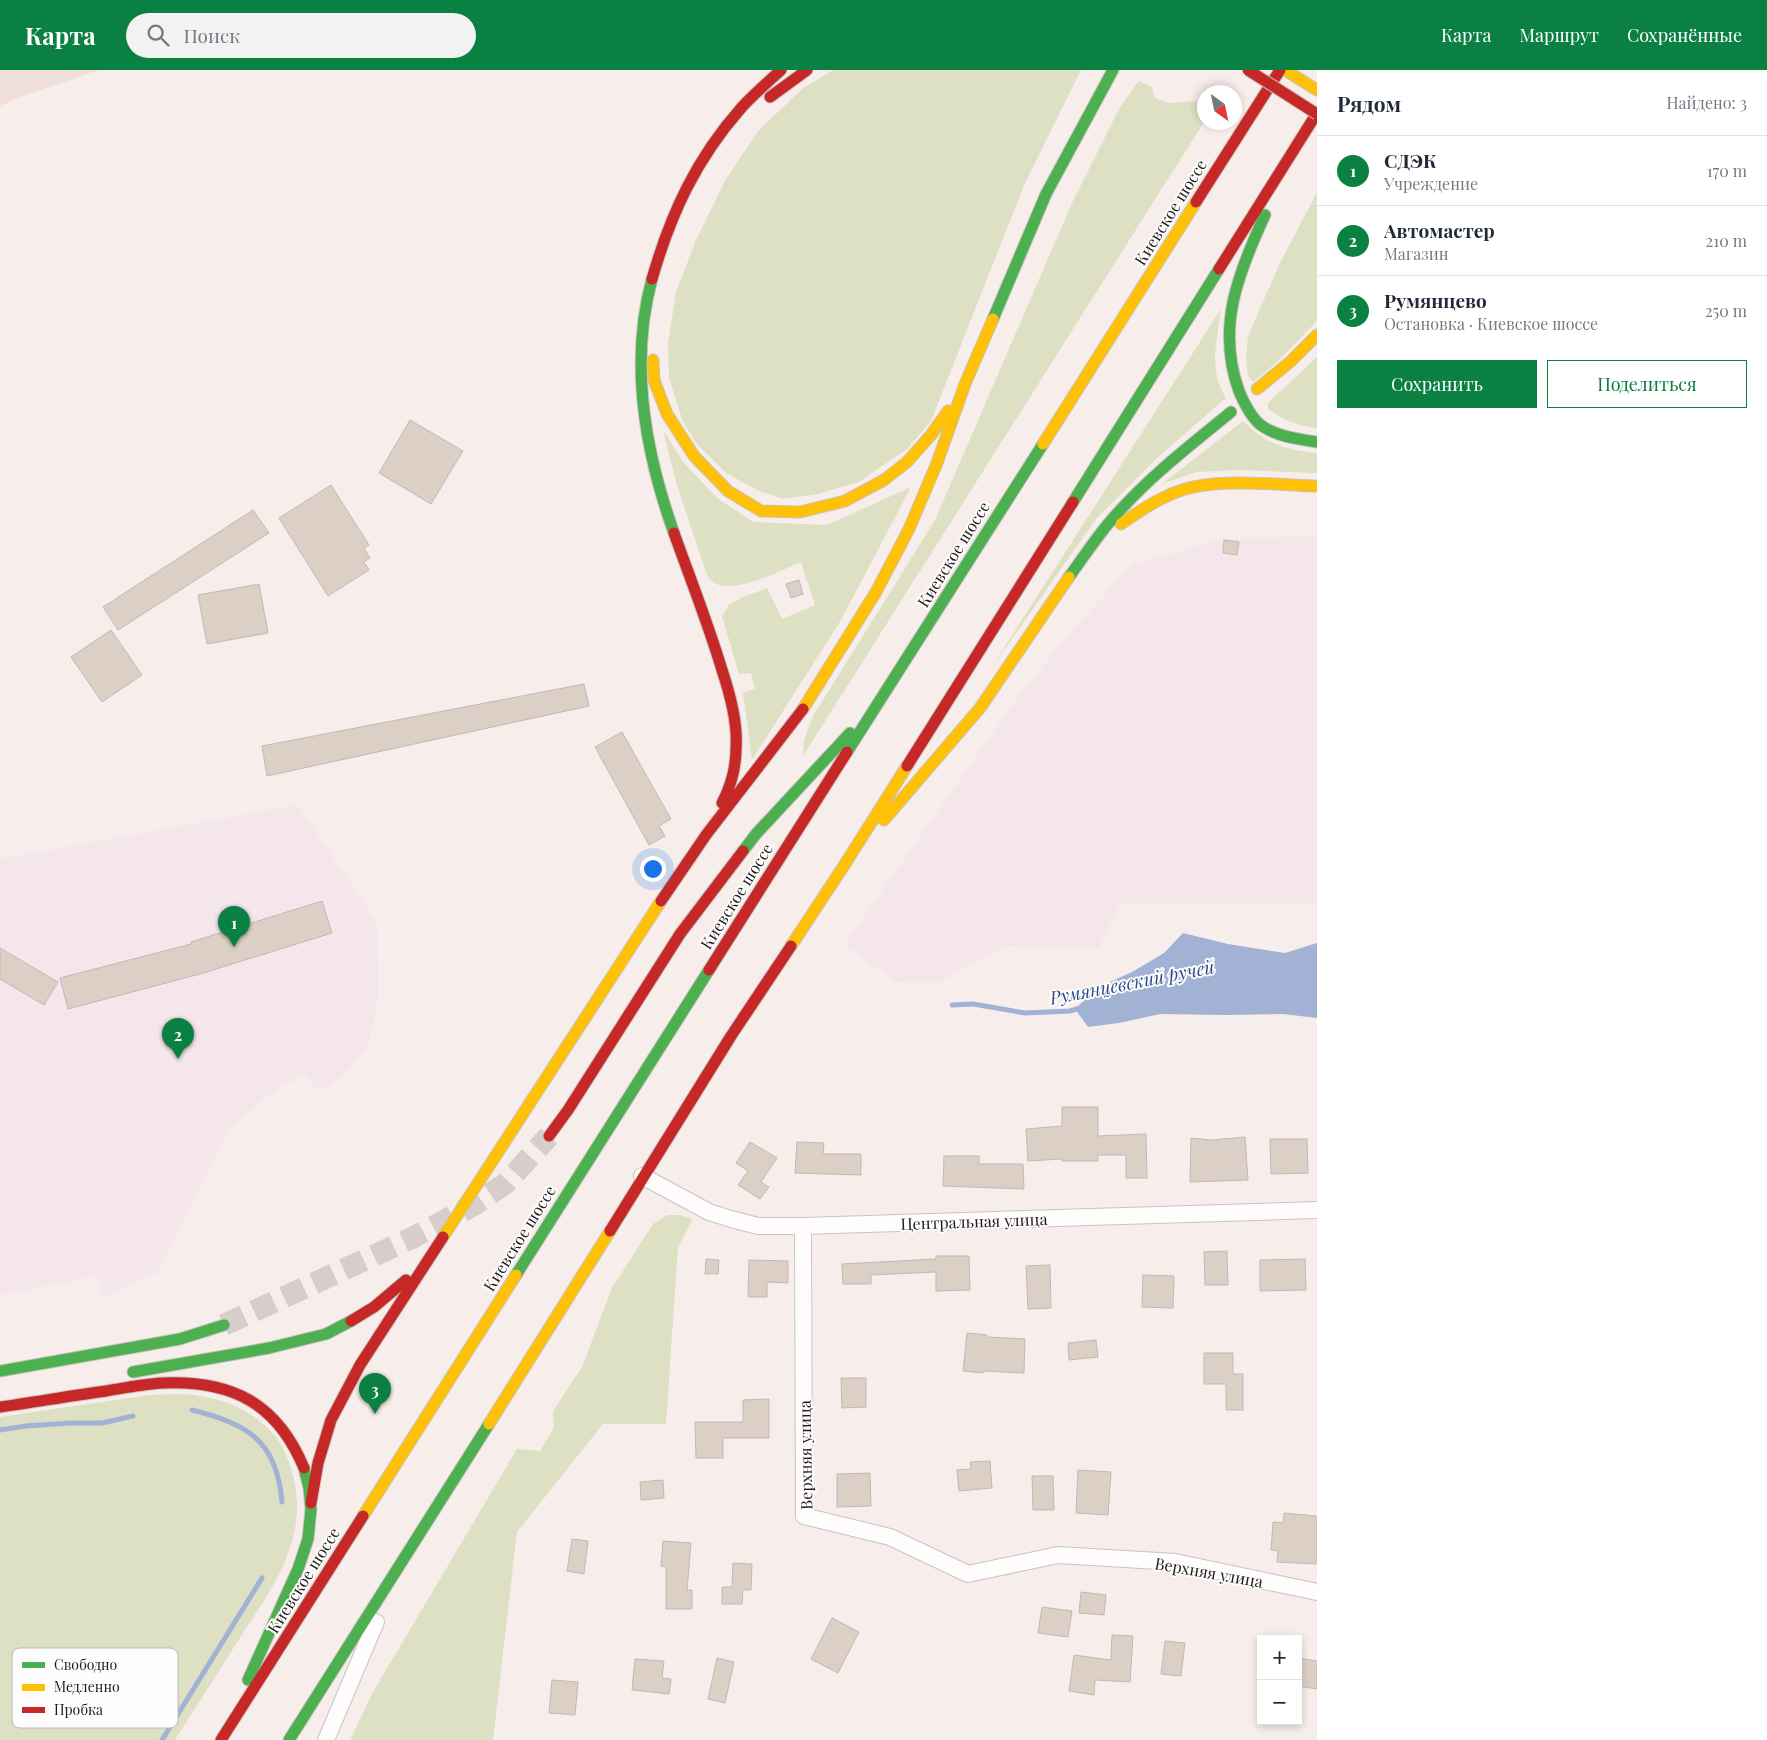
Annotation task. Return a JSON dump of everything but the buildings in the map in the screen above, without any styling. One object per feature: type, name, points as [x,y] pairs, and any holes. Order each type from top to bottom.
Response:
[{"type":"main road","points":[[706,835],[726,796],[735,765],[735,731],[721,665],[663,500],[651,460],[642,402],[642,331],[645,307],[658,255],[671,218],[688,185],[722,131],[754,94],[781,70]]},
{"type":"main road","points":[[761,108],[772,95],[807,70]]},
{"type":"main road","points":[[222,1738],[298,1568],[310,1529],[311,1502],[318,1463],[331,1420],[360,1365],[660,902],[706,835],[802,711],[876,592],[909,529],[966,384],[1046,194],[1113,70]]},
{"type":"main road","points":[[289,1740],[402,1564],[642,1176],[731,1036],[845,864],[1317,114],[1248,70]]},
{"type":"main road","name":"Киевское шоссе","points":[[222,1738],[876,704],[1280,70]]},
{"type":"main road","points":[[1285,70],[1317,90]]},
{"type":"main road","points":[[1301,138],[1248,251],[1230,310],[1228,352],[1235,384],[1246,406],[1262,426],[1287,437],[1317,442]]},
{"type":"main road","points":[[679,236],[664,276],[655,314],[653,344],[654,380],[667,414],[694,456],[728,491],[760,511],[800,512],[845,501],[884,480],[907,462],[931,435],[966,384]]},
{"type":"main road","points":[[1257,389],[1290,362],[1317,335]]},
{"type":"main road","points":[[845,864],[980,708],[1113,516],[1147,483],[1231,412]]},
{"type":"main road","points":[[1074,571],[1119,525],[1142,508],[1187,489],[1208,485],[1317,486]]},
{"type":"main road","points":[[549,1136],[568,1110],[686,926],[756,834],[876,704]]},
{"type":"main road","points":[[118,1374],[270,1348],[326,1334],[374,1308],[430,1257]]},
{"type":"main road","points":[[0,1371],[180,1339],[224,1325]]},
{"type":"main road","points":[[0,1407],[160,1383],[194,1384],[228,1390],[250,1400],[277,1420],[292,1440],[304,1465],[311,1502]]},
{"type":"street","name":"Центральная улица","points":[[642,1176],[709,1212],[758,1226],[1317,1210]]},
{"type":"street","name":"Верхняя улица","points":[[803,1226],[804,1516],[890,1537],[968,1574],[1058,1555],[1175,1562],[1317,1592]]},
{"type":"street","points":[[326,1740],[402,1564]]},
{"type":"shaded area","points":[[0,70],[99,70],[23,96],[0,106]]},
{"type":"shaded area","points":[[1317,536],[1317,904],[1120,905],[1099,948],[1007,946],[937,983],[896,982],[844,945],[1013,704],[1062,641],[1132,565],[1222,539]]},
{"type":"shaded area","points":[[298,805],[377,922],[378,999],[369,1043],[344,1075],[319,1091],[304,1075],[275,1090],[228,1130],[159,1272],[102,1298],[98,1276],[0,1295],[0,859]]},
{"type":"green space","points":[[833,70],[1081,70],[1025,183],[931,421],[907,449],[859,482],[818,494],[783,499],[757,490],[726,473],[696,443],[683,422],[669,378],[668,343],[676,292],[696,240],[726,179],[759,130],[802,89]]},
{"type":"green space","points":[[1139,81],[1152,87],[1154,97],[1167,103],[1197,101],[1197,130],[1199,130],[803,756],[804,740],[813,716],[935,520],[1072,203],[1120,107]]},
{"type":"green space","points":[[1317,192],[1317,321],[1277,362],[1253,382],[1248,376],[1246,358],[1248,336],[1279,265]]},
{"type":"green space","points":[[1221,309],[1215,366],[1220,387],[1226,398],[1158,457],[1096,519],[988,673]]},
{"type":"green space","points":[[1317,357],[1317,428],[1291,422],[1268,409],[1268,403]]},
{"type":"green space","points":[[1243,421],[1260,435],[1285,448],[1317,453],[1317,473],[1240,470],[1196,472],[1162,484]]},
{"type":"green space","points":[[663,430],[683,462],[717,498],[753,522],[827,525],[911,487],[841,620],[752,760],[743,692],[755,689],[751,673],[739,674],[722,616],[729,605],[767,588],[782,619],[815,605],[801,562],[756,581],[743,584],[720,585],[711,580],[707,575],[677,485]]},
{"type":"green space","points":[[667,1215],[680,1215],[693,1219],[678,1247],[666,1424],[603,1424],[517,1532],[493,1740],[350,1740],[373,1692],[517,1449],[540,1451],[554,1427],[553,1411],[582,1367],[612,1288],[653,1224]]},
{"type":"green space","points":[[150,1395],[196,1395],[223,1401],[247,1412],[269,1429],[278,1440],[289,1461],[294,1479],[297,1507],[295,1528],[290,1548],[282,1567],[262,1605],[175,1740],[0,1740],[0,1417]]},
{"type":"water","points":[[1183,933],[1228,944],[1285,953],[1317,943],[1317,1018],[1283,1014],[1160,1014],[1119,1023],[1088,1027],[1075,1009],[1099,987],[1132,972],[1164,953]]},
{"type":"waterway","name":"Румянцевский ручей","points":[[952,1005],[973,1004],[1025,1013],[1070,1011],[1080,1008]]},
{"type":"waterway","points":[[192,1410],[229,1422],[244,1429],[256,1438],[274,1464],[282,1502]]},
{"type":"waterway","points":[[0,1430],[26,1426],[102,1423],[133,1416]]},
{"type":"waterway","points":[[178,1714],[262,1578]]},
{"type":"waterway","points":[[162,1740],[169,1728]]},
{"type":"tunnel","points":[[224,1325],[412,1238],[474,1205],[506,1183],[549,1136]]},
{"type":"traffic: fast","points":[[993,319],[1046,194],[1113,70]]},
{"type":"traffic: fast","points":[[1265,215],[1246,258],[1233,301],[1230,323],[1232,368],[1243,400],[1258,423],[1268,430],[1282,435],[1317,442]]},
{"type":"traffic: fast","points":[[1073,502],[1219,269]]},
{"type":"traffic: fast","points":[[652,279],[645,311],[641,375],[648,439],[655,471],[674,533]]},
{"type":"traffic: fast","points":[[1069,577],[1108,524],[1136,493],[1231,412]]},
{"type":"traffic: fast","points":[[847,752],[1043,444]]},
{"type":"traffic: fast","points":[[743,851],[756,834],[850,733]]},
{"type":"traffic: fast","points":[[516,1275],[709,970]]},
{"type":"traffic: fast","points":[[133,1372],[269,1348],[326,1334],[351,1321]]},
{"type":"traffic: fast","points":[[0,1371],[180,1339],[224,1325]]},
{"type":"traffic: fast","points":[[289,1740],[489,1424]]},
{"type":"traffic: fast","points":[[248,1680],[298,1569],[308,1539],[311,1509],[309,1488],[304,1468]]},
{"type":"traffic: slow","points":[[1285,70],[1317,90]]},
{"type":"traffic: slow","points":[[1043,444],[1196,202]]},
{"type":"traffic: slow","points":[[803,709],[876,592],[909,529],[937,463],[965,384],[993,319]]},
{"type":"traffic: slow","points":[[1257,389],[1290,362],[1317,335]]},
{"type":"traffic: slow","points":[[653,360],[654,380],[667,414],[694,456],[728,491],[761,511],[800,512],[845,501],[884,480],[907,462],[931,435],[948,411]]},
{"type":"traffic: slow","points":[[1121,524],[1168,495],[1199,486],[1233,483],[1317,486]]},
{"type":"traffic: slow","points":[[884,820],[980,708],[1069,577]]},
{"type":"traffic: slow","points":[[791,946],[907,766]]},
{"type":"traffic: slow","points":[[443,1237],[661,901]]},
{"type":"traffic: slow","points":[[489,1424],[610,1231]]},
{"type":"traffic: slow","points":[[363,1516],[516,1275]]},
{"type":"traffic: jam","points":[[652,279],[677,209],[698,167],[742,107],[781,70]]},
{"type":"traffic: jam","points":[[770,97],[807,70]]},
{"type":"traffic: jam","points":[[1248,70],[1317,114]]},
{"type":"traffic: jam","points":[[1196,202],[1280,70]]},
{"type":"traffic: jam","points":[[1219,269],[1317,113]]},
{"type":"traffic: jam","points":[[907,766],[1073,502]]},
{"type":"traffic: jam","points":[[674,533],[717,652],[735,718],[734,770],[722,803]]},
{"type":"traffic: jam","points":[[661,901],[706,835],[803,709]]},
{"type":"traffic: jam","points":[[709,970],[847,752]]},
{"type":"traffic: jam","points":[[549,1136],[568,1110],[680,934],[743,851]]},
{"type":"traffic: jam","points":[[610,1231],[731,1036],[791,946]]},
{"type":"traffic: jam","points":[[311,1503],[318,1463],[331,1420],[360,1365],[443,1237]]},
{"type":"traffic: jam","points":[[351,1321],[374,1307],[406,1280]]},
{"type":"traffic: jam","points":[[0,1407],[162,1383],[187,1383],[210,1386],[231,1391],[249,1400],[266,1412],[280,1427],[293,1446],[304,1468]]},
{"type":"traffic: jam","points":[[221,1740],[363,1516]]},
{"type":"place","name":"СДЭК","points":[[234,947]]},
{"type":"place","name":"Автомастер","points":[[178,1059]]},
{"type":"place","name":"Румянцево","points":[[375,1414]]}]
